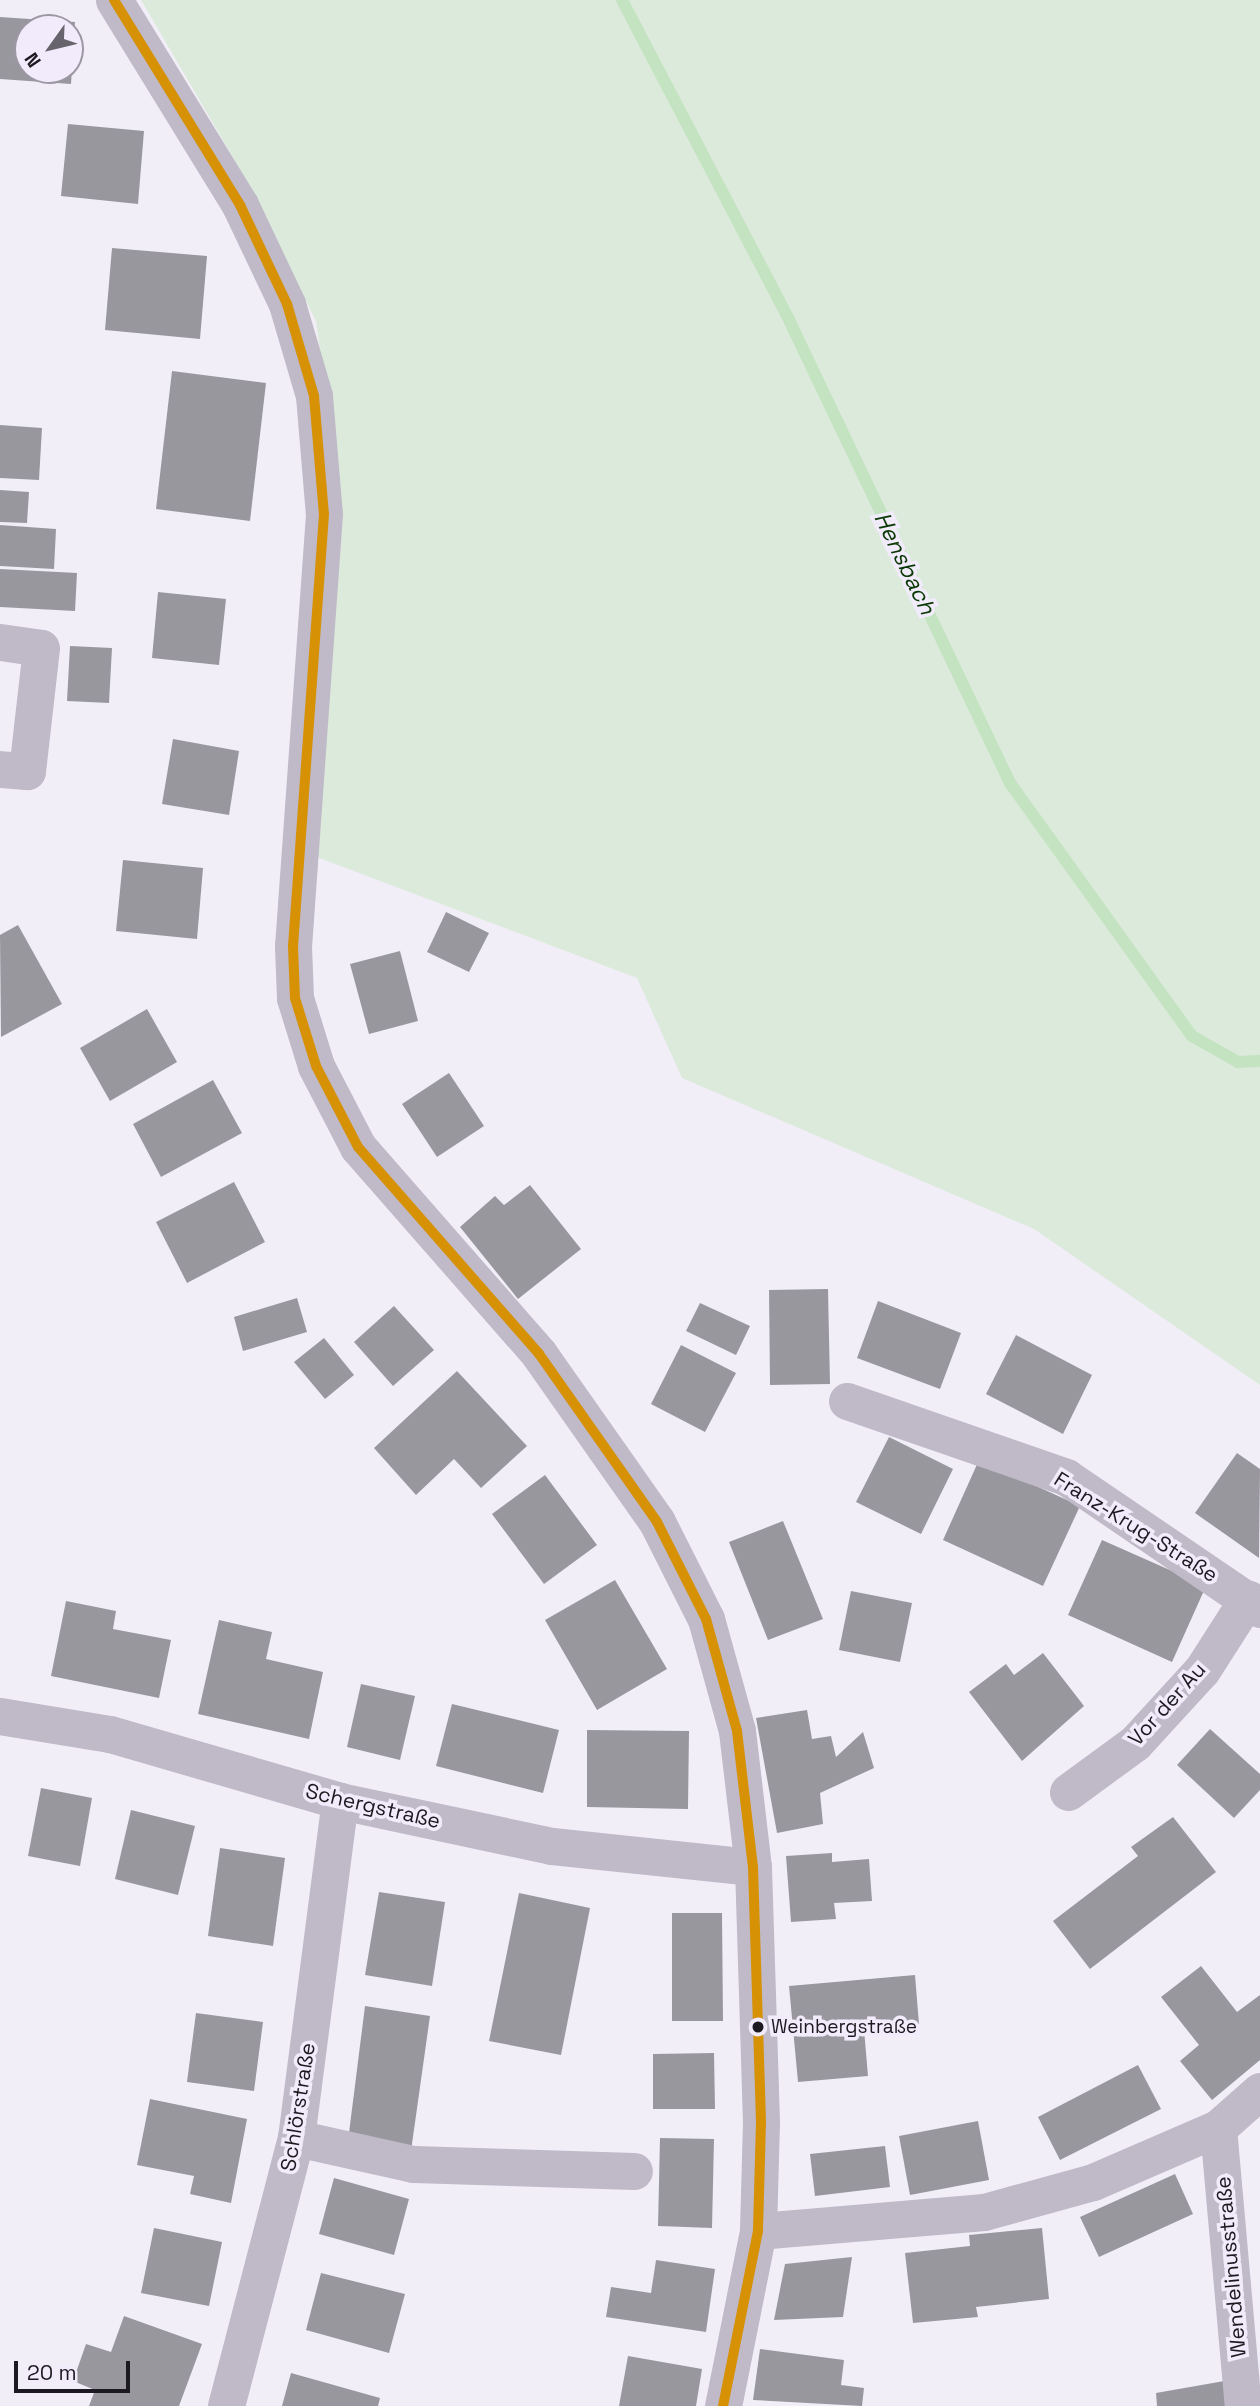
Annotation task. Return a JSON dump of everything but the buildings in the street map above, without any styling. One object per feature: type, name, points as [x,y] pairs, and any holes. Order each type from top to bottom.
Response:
[{"type":"street","points":[[114,0],[240,205],[288,304],[314,396],[324,514],[293,946],[295,998],[316,1066],[358,1147],[539,1354],[657,1522],[706,1619],[737,1731],[753,1867],[758,2231],[723,2406]]},
{"type":"street","points":[[0,642],[41,648],[27,771],[0,769]]},
{"type":"street","name":"Franz-Krug-Straße","points":[[847,1401],[1066,1477],[1254,1604]]},
{"type":"street","name":"Vor der Au","points":[[1068,1792],[1135,1743],[1202,1670],[1254,1604]]},
{"type":"street","name":"Schergstraße","points":[[0,1716],[110,1734],[340,1801],[552,1846],[753,1867]]},
{"type":"street","name":"Schlörstraße","points":[[226,2406],[296,2138],[340,1801]]},
{"type":"street","points":[[758,2231],[984,2212],[1093,2182],[1219,2128],[1260,2091]]},
{"type":"street","name":"Wendelinusstraße","points":[[1219,2128],[1243,2406]]},
{"type":"street","points":[[296,2138],[413,2164],[634,2171]]},
{"type":"green space","points":[[141,0],[1260,0],[1260,1385],[1034,1229],[682,1078],[637,978],[314,856],[343,518],[316,321],[231,154]]},
{"type":"waterway","name":"Hensbach","points":[[622,0],[790,322],[1010,783],[1192,1036],[1238,1062],[1260,1061]]},
{"type":"transit line","points":[[114,0],[240,205],[287,304],[314,396],[324,514],[293,946],[295,998],[316,1066],[358,1147],[539,1354],[657,1522],[706,1619],[737,1731],[753,1867],[761,2122],[758,2231],[723,2406]]},
{"type":"place","name":"Weinbergstraße","points":[[758,2027]]}]
